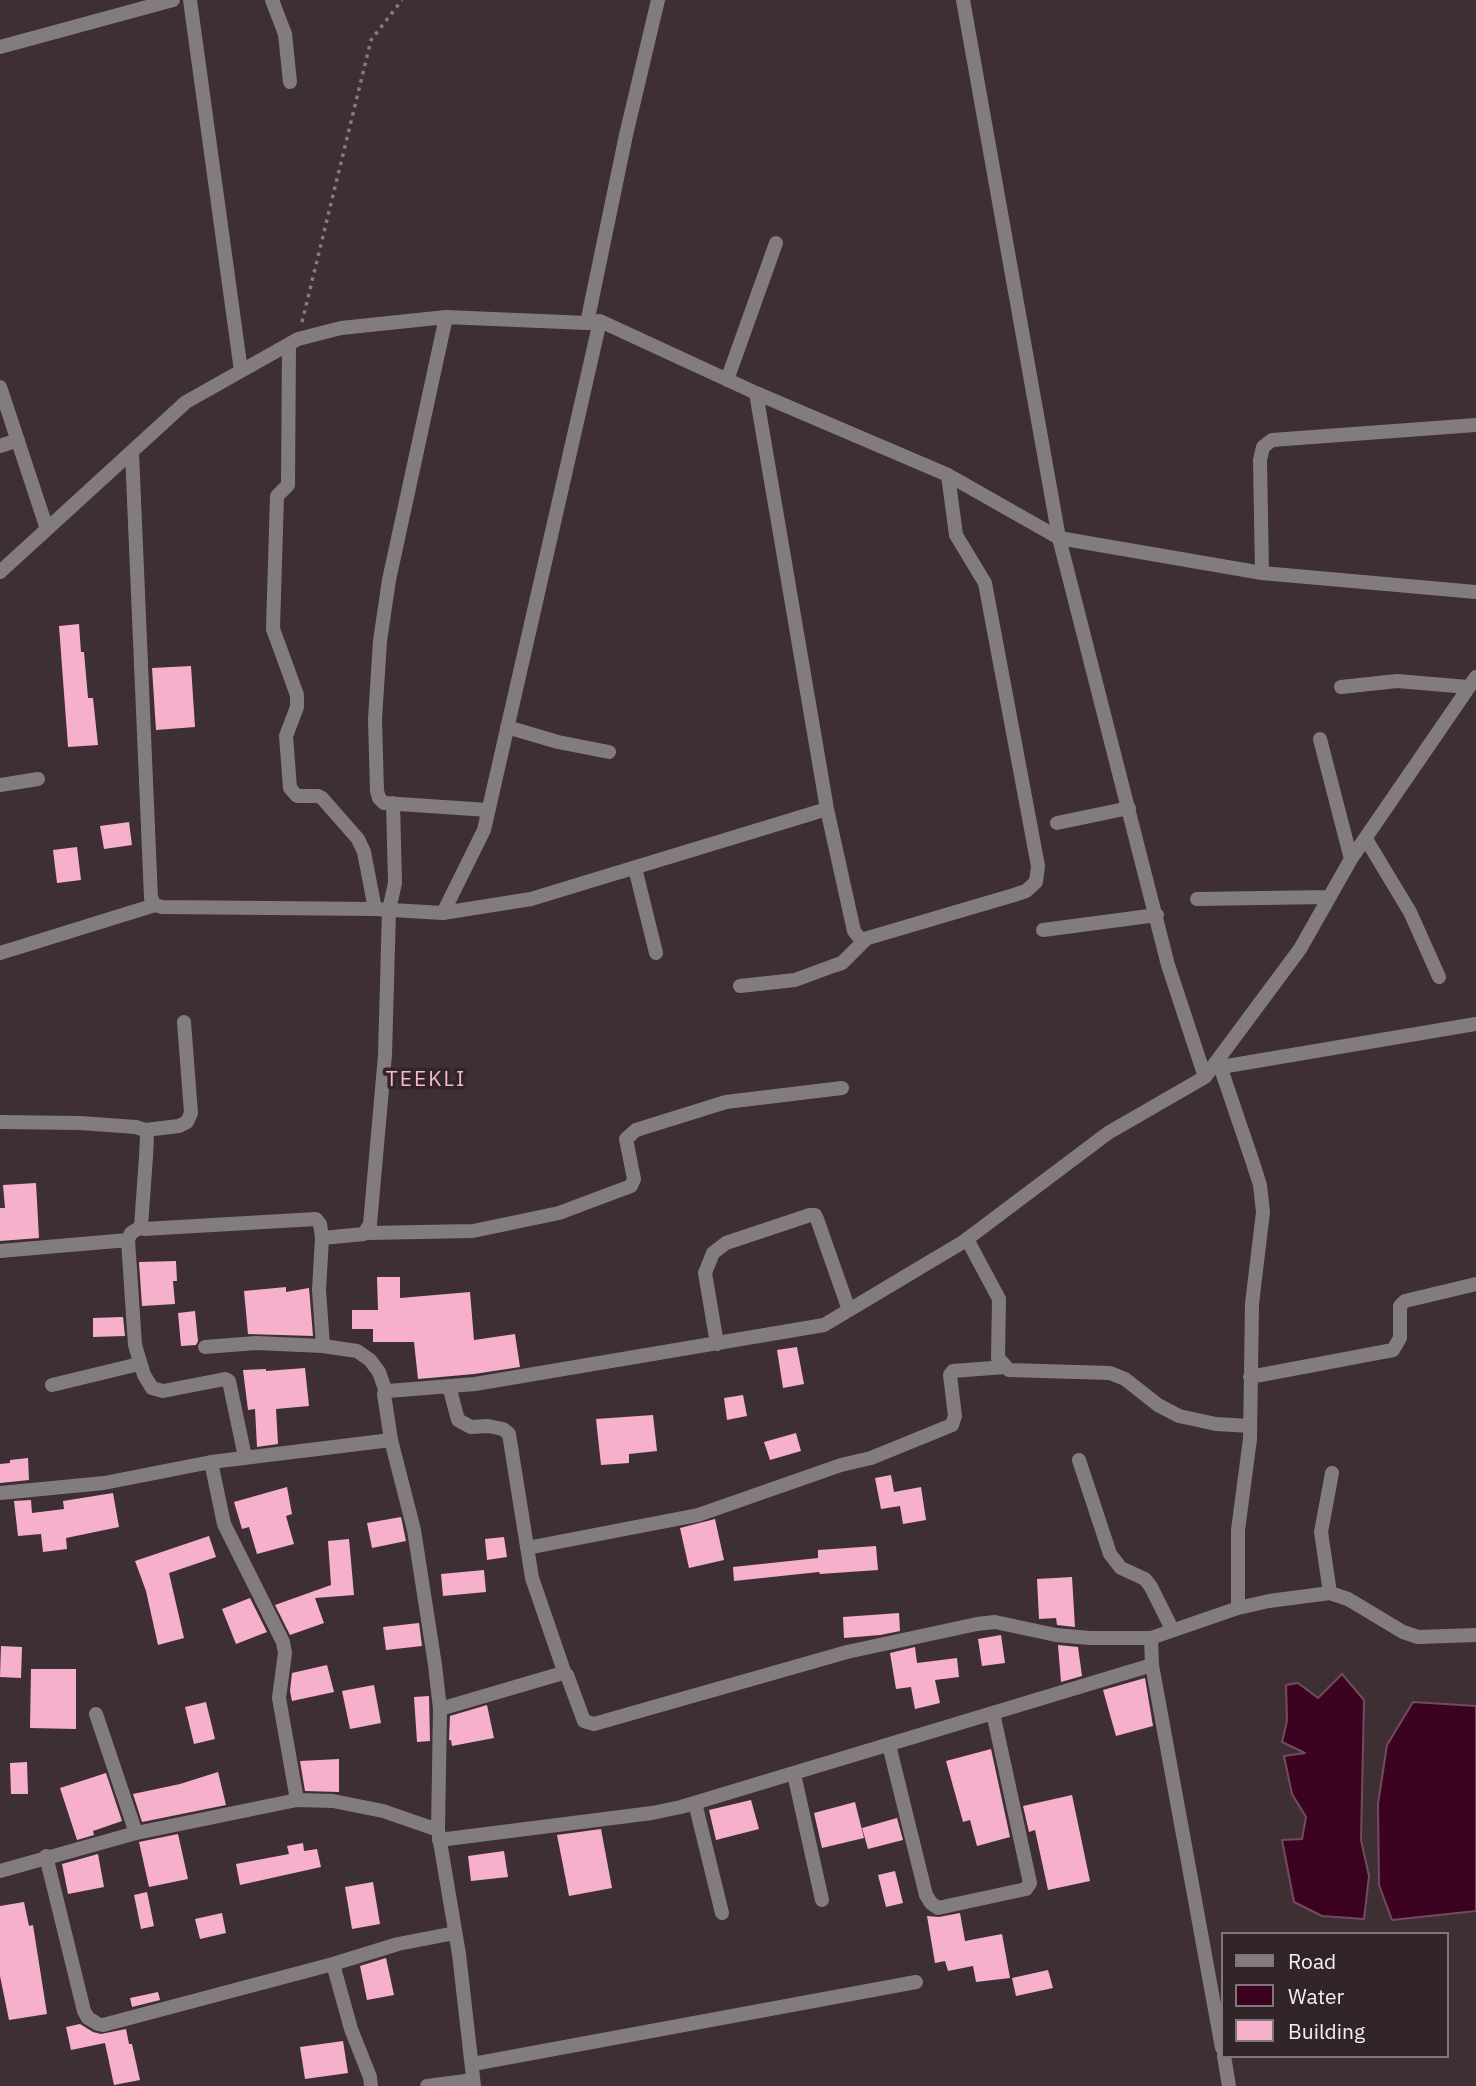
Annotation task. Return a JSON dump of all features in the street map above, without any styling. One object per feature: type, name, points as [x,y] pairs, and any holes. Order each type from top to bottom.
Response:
[{"type":"street","points":[[0,47],[173,0]]},
{"type":"street","points":[[190,0],[241,371]]},
{"type":"street","points":[[272,0],[285,34],[290,82]]},
{"type":"street","points":[[443,913],[484,830],[593,322],[626,135],[658,0]]},
{"type":"street","points":[[964,0],[1059,538],[1168,965],[1205,1077]]},
{"type":"street","points":[[727,380],[776,243]]},
{"type":"street","points":[[446,317],[389,580],[380,641],[375,719],[377,791],[380,800],[393,803],[488,810]]},
{"type":"street","points":[[0,572],[186,402],[294,341],[341,328],[446,317],[593,322],[948,475],[1059,538],[1262,573],[1476,592]]},
{"type":"street","points":[[294,341],[288,485],[277,496],[272,629],[297,695],[297,707],[286,736],[290,788],[298,796],[322,798],[358,839],[382,909],[385,1055],[367,1233]]},
{"type":"street","points":[[0,387],[47,529]]},
{"type":"street","points":[[756,393],[827,809],[854,931],[859,938],[865,940]]},
{"type":"street","points":[[1262,573],[1260,460],[1263,447],[1272,440],[1476,425]]},
{"type":"street","points":[[0,446],[18,440]]},
{"type":"street","points":[[132,453],[151,898],[155,905]]},
{"type":"street","points":[[740,986],[795,979],[842,963],[865,940],[1026,891],[1036,882],[1038,866],[985,583],[956,535],[948,475]]},
{"type":"street","points":[[1341,687],[1397,681],[1472,682]]},
{"type":"street","points":[[386,1392],[449,1386],[824,1325],[967,1240],[1108,1133],[1205,1077],[1219,1063],[1300,949],[1351,859],[1472,682]]},
{"type":"street","points":[[507,727],[558,742],[609,752]]},
{"type":"street","points":[[1320,739],[1351,859]]},
{"type":"street","points":[[0,785],[38,779]]},
{"type":"street","points":[[382,909],[394,883],[393,803]]},
{"type":"street","points":[[1057,823],[1129,808]]},
{"type":"street","points":[[0,953],[155,905],[382,909],[443,913],[531,899],[827,809]]},
{"type":"street","points":[[1366,839],[1410,912],[1439,976]]},
{"type":"street","points":[[635,868],[656,953]]},
{"type":"street","points":[[1198,899],[1328,897]]},
{"type":"street","points":[[1043,930],[1157,915]]},
{"type":"street","points":[[0,1122],[80,1123],[145,1130],[179,1126],[187,1122],[191,1113],[184,1022]]},
{"type":"street","points":[[1219,1063],[1476,1024]]},
{"type":"street","points":[[1219,1063],[1256,1174],[1263,1212],[1252,1304],[1250,1426],[1238,1530],[1238,1608]]},
{"type":"street","points":[[322,1237],[367,1233],[473,1231],[559,1213],[631,1186],[634,1179],[626,1139],[636,1130],[726,1102],[842,1087]]},
{"type":"street","points":[[141,1227],[147,1146],[145,1130]]},
{"type":"street","points":[[717,1343],[705,1273],[713,1253],[726,1243],[810,1215],[815,1215],[817,1219],[849,1310]]},
{"type":"street","points":[[141,1227],[148,1230],[316,1219],[322,1237],[319,1290],[323,1346]]},
{"type":"street","points":[[141,1227],[131,1233],[128,1240],[135,1345],[148,1385],[157,1390],[225,1379],[229,1381],[245,1457]]},
{"type":"street","points":[[0,1251],[128,1240]]},
{"type":"street","points":[[967,1240],[999,1299],[998,1359],[1009,1370],[1110,1373],[1125,1379],[1158,1405],[1179,1416],[1216,1424],[1250,1426]]},
{"type":"street","points":[[1250,1377],[1393,1350],[1400,1338],[1400,1312],[1405,1301],[1476,1284]]},
{"type":"street","points":[[205,1347],[256,1343],[323,1346],[357,1352],[370,1360],[379,1372],[386,1392],[384,1396],[391,1440],[420,1564],[440,1709],[438,1835],[473,2064],[474,2083],[427,2086]]},
{"type":"street","points":[[52,1385],[139,1364]]},
{"type":"street","points":[[527,1548],[698,1515],[841,1465],[871,1458],[952,1425],[955,1416],[950,1375],[953,1371],[1005,1367]]},
{"type":"street","points":[[449,1386],[458,1420],[471,1427],[488,1426],[503,1429],[509,1434],[532,1578],[584,1721],[594,1724],[847,1652],[995,1622],[1056,1635],[1151,1638],[1238,1608],[1330,1593],[1348,1599],[1403,1632],[1418,1637],[1476,1635]]},
{"type":"street","points":[[0,1493],[104,1483],[211,1462],[391,1440]]},
{"type":"street","points":[[1079,1460],[1110,1554],[1122,1568],[1136,1574],[1152,1587],[1172,1629]]},
{"type":"street","points":[[211,1462],[224,1524],[283,1642],[285,1653],[279,1698],[297,1800]]},
{"type":"street","points":[[1330,1593],[1321,1532],[1332,1473]]},
{"type":"street","points":[[1151,1638],[1152,1665],[1220,2037]]},
{"type":"street","points":[[0,1871],[136,1833],[297,1800],[333,1801],[383,1811],[438,1835],[652,1813],[794,1774],[1152,1665]]},
{"type":"street","points":[[440,1709],[565,1674]]},
{"type":"street","points":[[889,1745],[926,1895],[931,1903],[938,1908],[1026,1889],[1030,1883],[993,1713]]},
{"type":"street","points":[[96,1714],[136,1833]]},
{"type":"street","points":[[794,1774],[822,1900]]},
{"type":"street","points":[[695,1803],[722,1913]]},
{"type":"street","points":[[47,1856],[84,2011],[88,2018],[103,2025],[398,1944],[455,1933]]},
{"type":"street","points":[[333,1964],[351,2029],[370,2077],[370,2086]]},
{"type":"street","points":[[473,2064],[916,1982]]},
{"type":"street","points":[[1224,2058],[1229,2086]]},
{"type":"path","points":[[294,341],[371,40],[402,0]]},
{"type":"water","points":[[1342,1674],[1364,1700],[1361,1840],[1369,1876],[1364,1919],[1322,1916],[1294,1902],[1282,1840],[1302,1839],[1306,1817],[1292,1794],[1284,1756],[1305,1753],[1282,1742],[1287,1721],[1286,1685],[1298,1683],[1318,1698]]},
{"type":"water","points":[[1413,1702],[1476,1706],[1476,1911],[1392,1920],[1379,1885],[1378,1804],[1387,1745]]},
{"type":"building","points":[[79,624],[88,698],[93,698],[98,745],[68,747],[59,626]]},
{"type":"building","points":[[191,666],[195,727],[156,730],[152,668]]},
{"type":"building","points":[[129,822],[132,845],[104,849],[100,826]]},
{"type":"building","points":[[77,847],[81,880],[57,883],[53,850]]},
{"type":"building","points":[[36,1183],[39,1238],[0,1241],[0,1208],[5,1208],[3,1185]]},
{"type":"building","points":[[176,1261],[177,1281],[173,1281],[175,1304],[142,1306],[139,1262]]},
{"type":"building","points":[[377,1277],[400,1277],[400,1298],[470,1292],[474,1340],[515,1334],[520,1367],[418,1379],[414,1342],[373,1342],[373,1329],[352,1329],[352,1310],[378,1310]]},
{"type":"building","points":[[286,1287],[286,1292],[309,1288],[313,1336],[248,1334],[244,1291]]},
{"type":"building","points":[[195,1311],[198,1341],[196,1345],[181,1346],[178,1313]]},
{"type":"building","points":[[123,1317],[125,1336],[93,1337],[93,1318]]},
{"type":"building","points":[[797,1347],[804,1384],[783,1388],[777,1350]]},
{"type":"building","points":[[305,1368],[309,1406],[276,1409],[278,1444],[257,1447],[255,1409],[248,1410],[243,1370]]},
{"type":"building","points":[[743,1395],[747,1416],[727,1420],[724,1398]]},
{"type":"building","points":[[653,1415],[657,1451],[629,1454],[629,1463],[601,1465],[596,1419]]},
{"type":"building","points":[[796,1433],[801,1451],[770,1460],[764,1442]]},
{"type":"building","points":[[28,1458],[29,1480],[0,1483],[0,1464]]},
{"type":"building","points":[[891,1475],[894,1492],[921,1487],[926,1520],[903,1524],[900,1506],[881,1509],[875,1478]]},
{"type":"building","points":[[287,1487],[292,1514],[286,1516],[294,1544],[257,1554],[249,1527],[242,1529],[234,1502]]},
{"type":"building","points":[[113,1493],[119,1527],[66,1538],[67,1549],[43,1552],[41,1534],[18,1536],[14,1501],[31,1500],[32,1513],[64,1509],[63,1501]]},
{"type":"building","points":[[401,1517],[406,1541],[372,1548],[367,1523]]},
{"type":"building","points":[[715,1519],[724,1560],[689,1568],[680,1528]]},
{"type":"building","points":[[209,1536],[216,1557],[169,1573],[184,1638],[158,1645],[146,1591],[135,1561]]},
{"type":"building","points":[[504,1537],[507,1557],[487,1560],[485,1539]]},
{"type":"building","points":[[349,1539],[354,1595],[315,1598],[324,1623],[290,1635],[275,1605],[331,1585],[328,1541]]},
{"type":"building","points":[[876,1546],[878,1570],[819,1572],[734,1581],[733,1567],[818,1558],[818,1550]]},
{"type":"building","points":[[484,1570],[486,1592],[443,1596],[441,1574]]},
{"type":"building","points":[[1072,1577],[1075,1627],[1057,1625],[1056,1618],[1039,1619],[1037,1579]]},
{"type":"building","points":[[250,1598],[267,1632],[236,1644],[222,1609]]},
{"type":"building","points":[[899,1613],[900,1631],[844,1638],[843,1617]]},
{"type":"building","points":[[419,1623],[422,1646],[386,1650],[383,1627]]},
{"type":"building","points":[[1001,1635],[1005,1663],[982,1666],[978,1639]]},
{"type":"building","points":[[1058,1645],[1078,1647],[1082,1676],[1061,1682]]},
{"type":"building","points":[[1,1646],[22,1647],[21,1678],[0,1677]]},
{"type":"building","points":[[915,1647],[917,1663],[957,1658],[959,1677],[935,1680],[940,1703],[915,1709],[911,1687],[896,1689],[890,1653]]},
{"type":"building","points":[[327,1665],[334,1692],[292,1701],[292,1673]]},
{"type":"building","points":[[31,1669],[76,1669],[76,1729],[30,1728]]},
{"type":"building","points":[[1145,1678],[1153,1726],[1116,1736],[1103,1690]]},
{"type":"building","points":[[374,1685],[381,1723],[350,1729],[342,1691]]},
{"type":"building","points":[[429,1696],[430,1741],[417,1742],[414,1697]]},
{"type":"building","points":[[206,1702],[215,1739],[194,1744],[185,1707]]},
{"type":"building","points":[[487,1705],[494,1738],[452,1746],[449,1740],[450,1716]]},
{"type":"building","points":[[991,1749],[1010,1837],[977,1846],[970,1820],[963,1822],[946,1761]]},
{"type":"building","points":[[339,1759],[339,1792],[305,1791],[300,1761]]},
{"type":"building","points":[[27,1762],[28,1794],[11,1794],[10,1763]]},
{"type":"building","points":[[218,1772],[226,1805],[142,1822],[133,1794]]},
{"type":"building","points":[[106,1773],[122,1821],[77,1840],[60,1788]]},
{"type":"building","points":[[1072,1795],[1090,1881],[1048,1890],[1035,1830],[1029,1832],[1023,1806]]},
{"type":"building","points":[[751,1800],[759,1829],[716,1840],[709,1810]]},
{"type":"building","points":[[855,1802],[864,1838],[822,1848],[814,1813]]},
{"type":"building","points":[[897,1818],[903,1840],[868,1849],[862,1828]]},
{"type":"building","points":[[601,1829],[612,1888],[569,1896],[557,1835]]},
{"type":"building","points":[[178,1834],[188,1879],[149,1887],[139,1842]]},
{"type":"building","points":[[303,1843],[304,1851],[317,1849],[321,1867],[240,1885],[236,1864],[289,1854],[287,1846]]},
{"type":"building","points":[[504,1851],[508,1877],[471,1881],[468,1856]]},
{"type":"building","points":[[98,1854],[104,1887],[68,1894],[62,1864]]},
{"type":"building","points":[[895,1871],[903,1903],[886,1907],[878,1875]]},
{"type":"building","points":[[373,1882],[380,1924],[352,1929],[345,1887]]},
{"type":"building","points":[[147,1892],[154,1926],[141,1929],[134,1895]]},
{"type":"building","points":[[24,1902],[29,1926],[33,1925],[47,2014],[9,2020],[0,1976],[0,1906]]},
{"type":"building","points":[[222,1913],[226,1933],[200,1939],[195,1919]]},
{"type":"building","points":[[960,1913],[965,1941],[1002,1934],[1010,1978],[976,1982],[973,1966],[948,1971],[945,1961],[935,1963],[927,1916]]},
{"type":"building","points":[[386,1958],[394,1995],[367,2000],[360,1966]]},
{"type":"building","points":[[1048,1970],[1053,1988],[1016,1996],[1012,1978]]},
{"type":"building","points":[[158,1992],[160,2000],[132,2007],[130,1998]]},
{"type":"building","points":[[80,2024],[101,2034],[126,2029],[140,2080],[114,2085],[105,2043],[71,2050],[66,2027]]},
{"type":"building","points":[[343,2041],[348,2073],[305,2079],[300,2047]]},
{"type":"district","name":"TEEKLI","points":[[426,1080]]}]
